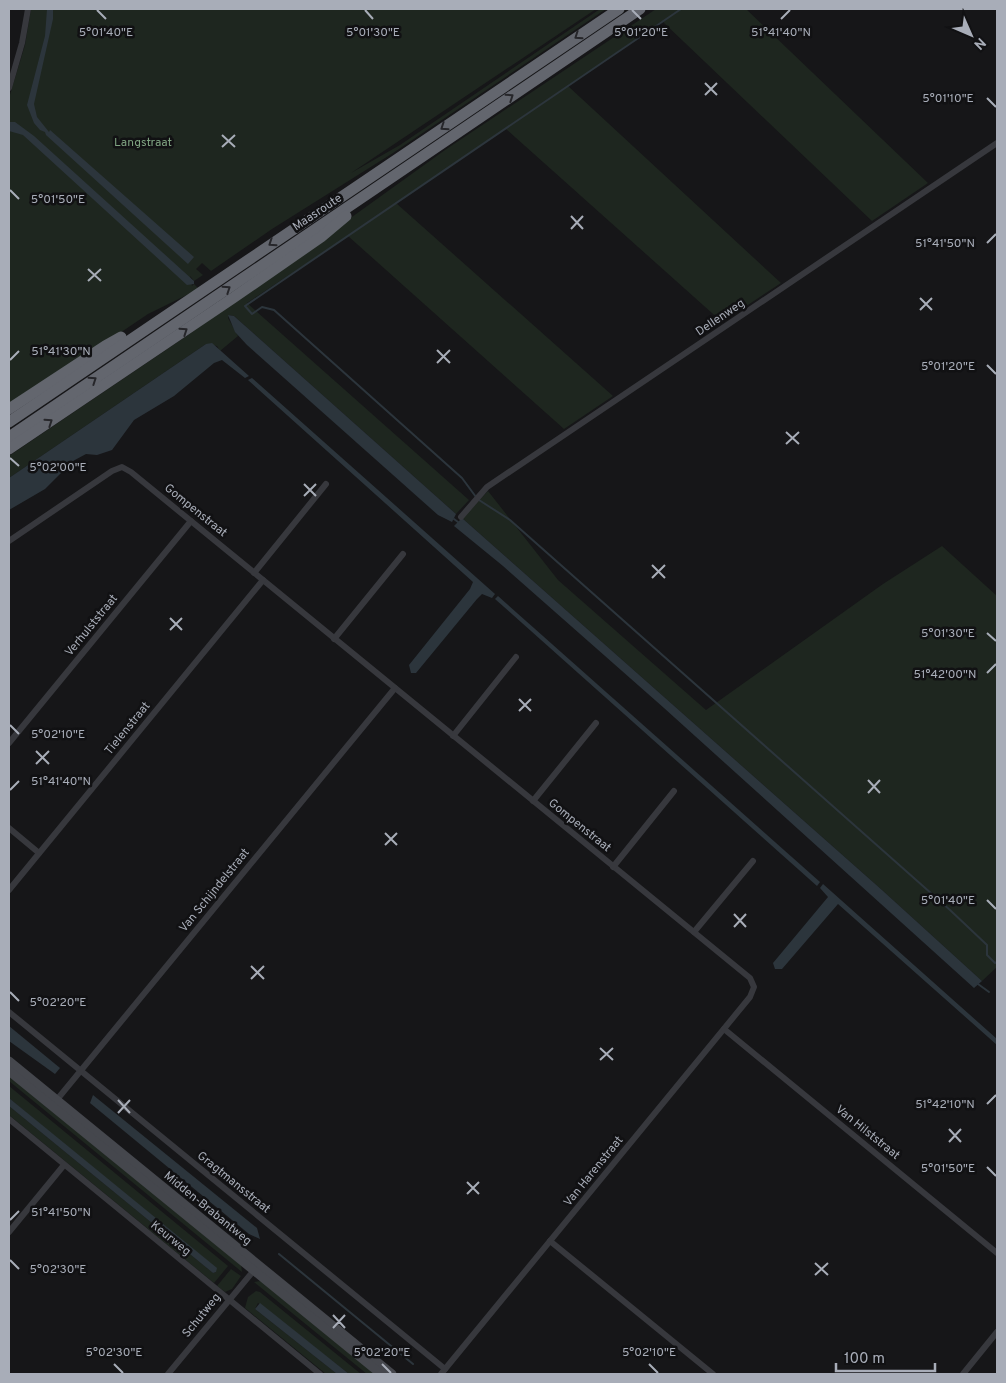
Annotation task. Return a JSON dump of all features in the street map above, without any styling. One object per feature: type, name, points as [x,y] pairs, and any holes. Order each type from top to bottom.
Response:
[{"type":"highway","name":"Maasroute","points":[[9,422],[619,9]]},
{"type":"highway","name":"Maasroute","points":[[9,437],[640,9]]},
{"type":"highway","points":[[9,449],[321,237],[397,174]]},
{"type":"highway","points":[[9,409],[105,346],[161,318]]},
{"type":"street","points":[[9,88],[22,42],[28,9]]},
{"type":"street","name":"Dellenweg","points":[[461,517],[481,494],[504,476],[997,142]]},
{"type":"street","name":"Gompenstraat","points":[[9,541],[112,471],[122,467],[131,472],[750,978]]},
{"type":"street","points":[[254,573],[326,484]]},
{"type":"street","name":"Verhulststraat","points":[[9,743],[191,521]]},
{"type":"street","points":[[334,639],[403,554]]},
{"type":"street","name":"Tielenstraat","points":[[9,890],[263,580]]},
{"type":"street","points":[[453,736],[516,657]]},
{"type":"street","name":"Van Schijndelstraat","points":[[54,1103],[395,688]]},
{"type":"street","name":"Gompenstraat","points":[[533,801],[596,723]]},
{"type":"street","name":"Gompenstraat","points":[[613,867],[674,791]]},
{"type":"street","points":[[9,828],[39,853]]},
{"type":"street","points":[[694,932],[752,861]]},
{"type":"street","name":"Van Harenstraat","points":[[443,1372],[750,997],[754,987],[750,978]]},
{"type":"street","name":"Gragtmansstraat","points":[[9,1012],[443,1372]]},
{"type":"street","name":"Van Hilststraat","points":[[724,1029],[997,1253]]},
{"type":"street","name":"Midden-Brabantweg","points":[[9,1061],[54,1103],[381,1374]]},
{"type":"street","name":"Midden-Brabantweg","points":[[9,1071],[54,1103]]},
{"type":"street","name":"Keurweg","points":[[9,1119],[320,1374]]},
{"type":"street","points":[[9,1232],[64,1165]]},
{"type":"street","points":[[550,1241],[713,1374]]},
{"type":"street","name":"Midden-Brabantweg","points":[[255,1268],[392,1374]]},
{"type":"street","name":"Schutweg","points":[[168,1374],[255,1268]]},
{"type":"street","points":[[963,1374],[997,1332]]},
{"type":"green space","name":"Langstraat","points":[[31,9],[596,9],[351,173],[400,145],[600,9],[606,9],[393,153],[272,229],[211,271],[202,263],[196,269],[203,275],[194,281],[190,276],[192,286],[194,284],[199,289],[148,314],[9,408],[9,98],[25,45]]},
{"type":"green space","points":[[656,9],[746,9],[928,183],[872,221],[662,21],[568,86],[781,283],[722,322],[506,129],[396,203],[613,396],[564,429],[348,236],[247,303],[469,500],[456,514],[234,316],[229,315],[228,318],[238,336],[220,351],[217,346],[206,344],[9,478],[9,456],[188,335],[445,150]]},
{"type":"green space","points":[[488,491],[558,580],[706,710],[883,584],[942,546],[997,596],[997,967],[982,981],[462,518]]},
{"type":"green space","points":[[9,1073],[241,1264],[242,1272],[9,1081]]},
{"type":"green space","points":[[9,1086],[228,1266],[214,1283],[9,1115],[9,1106],[213,1273],[216,1272],[9,1098]]},
{"type":"green space","points":[[231,1269],[241,1276],[232,1289],[225,1292],[217,1286]]},
{"type":"green space","points":[[260,1281],[265,1283],[377,1374],[367,1374],[254,1282]]},
{"type":"green space","points":[[256,1291],[260,1292],[361,1374],[349,1374],[258,1303],[255,1309],[337,1374],[326,1374],[245,1308],[248,1297]]},
{"type":"shaded area","points":[[47,9],[53,9],[53,19],[34,104],[37,117],[49,132],[50,130],[194,257],[188,264],[34,123],[27,105],[45,36]]},
{"type":"shaded area","points":[[9,122],[15,122],[34,136],[194,281],[194,284],[187,285],[23,135],[9,131]]},
{"type":"shaded area","points":[[228,315],[234,316],[456,514],[452,522],[438,515],[247,345],[235,332]]},
{"type":"shaded area","points":[[212,343],[249,376],[245,378],[222,360],[214,363],[174,396],[134,420],[112,450],[97,455],[86,454],[73,461],[45,489],[9,510],[9,478],[206,344]]},
{"type":"shaded area","points":[[252,378],[495,594],[492,598],[482,594],[477,599],[416,673],[411,673],[409,665],[470,589],[473,582],[248,380]]},
{"type":"shaded area","points":[[462,518],[982,981],[974,988],[664,708],[503,566],[454,526]]},
{"type":"shaded area","points":[[498,596],[820,882],[817,886],[495,599]]},
{"type":"shaded area","points":[[823,884],[997,1039],[997,1045],[838,904],[782,969],[775,969],[773,963],[828,897],[820,888]]},
{"type":"shaded area","points":[[9,1026],[60,1068],[55,1074],[9,1041]]},
{"type":"shaded area","points":[[93,1095],[257,1228],[260,1239],[249,1234],[90,1103]]},
{"type":"shaded area","points":[[9,1098],[217,1268],[216,1272],[213,1273],[9,1106]]},
{"type":"shaded area","points":[[260,1303],[349,1374],[337,1374],[255,1309]]},
{"type":"waterway","points":[[476,497],[462,478],[274,310],[262,307],[252,314],[245,306],[681,9]]},
{"type":"waterway","points":[[479,500],[510,520],[950,910],[987,945],[987,955],[995,963],[997,962]]},
{"type":"waterway","points":[[454,519],[458,522]]},
{"type":"waterway","points":[[978,984],[989,992]]},
{"type":"waterway","points":[[279,1254],[413,1364]]}]
